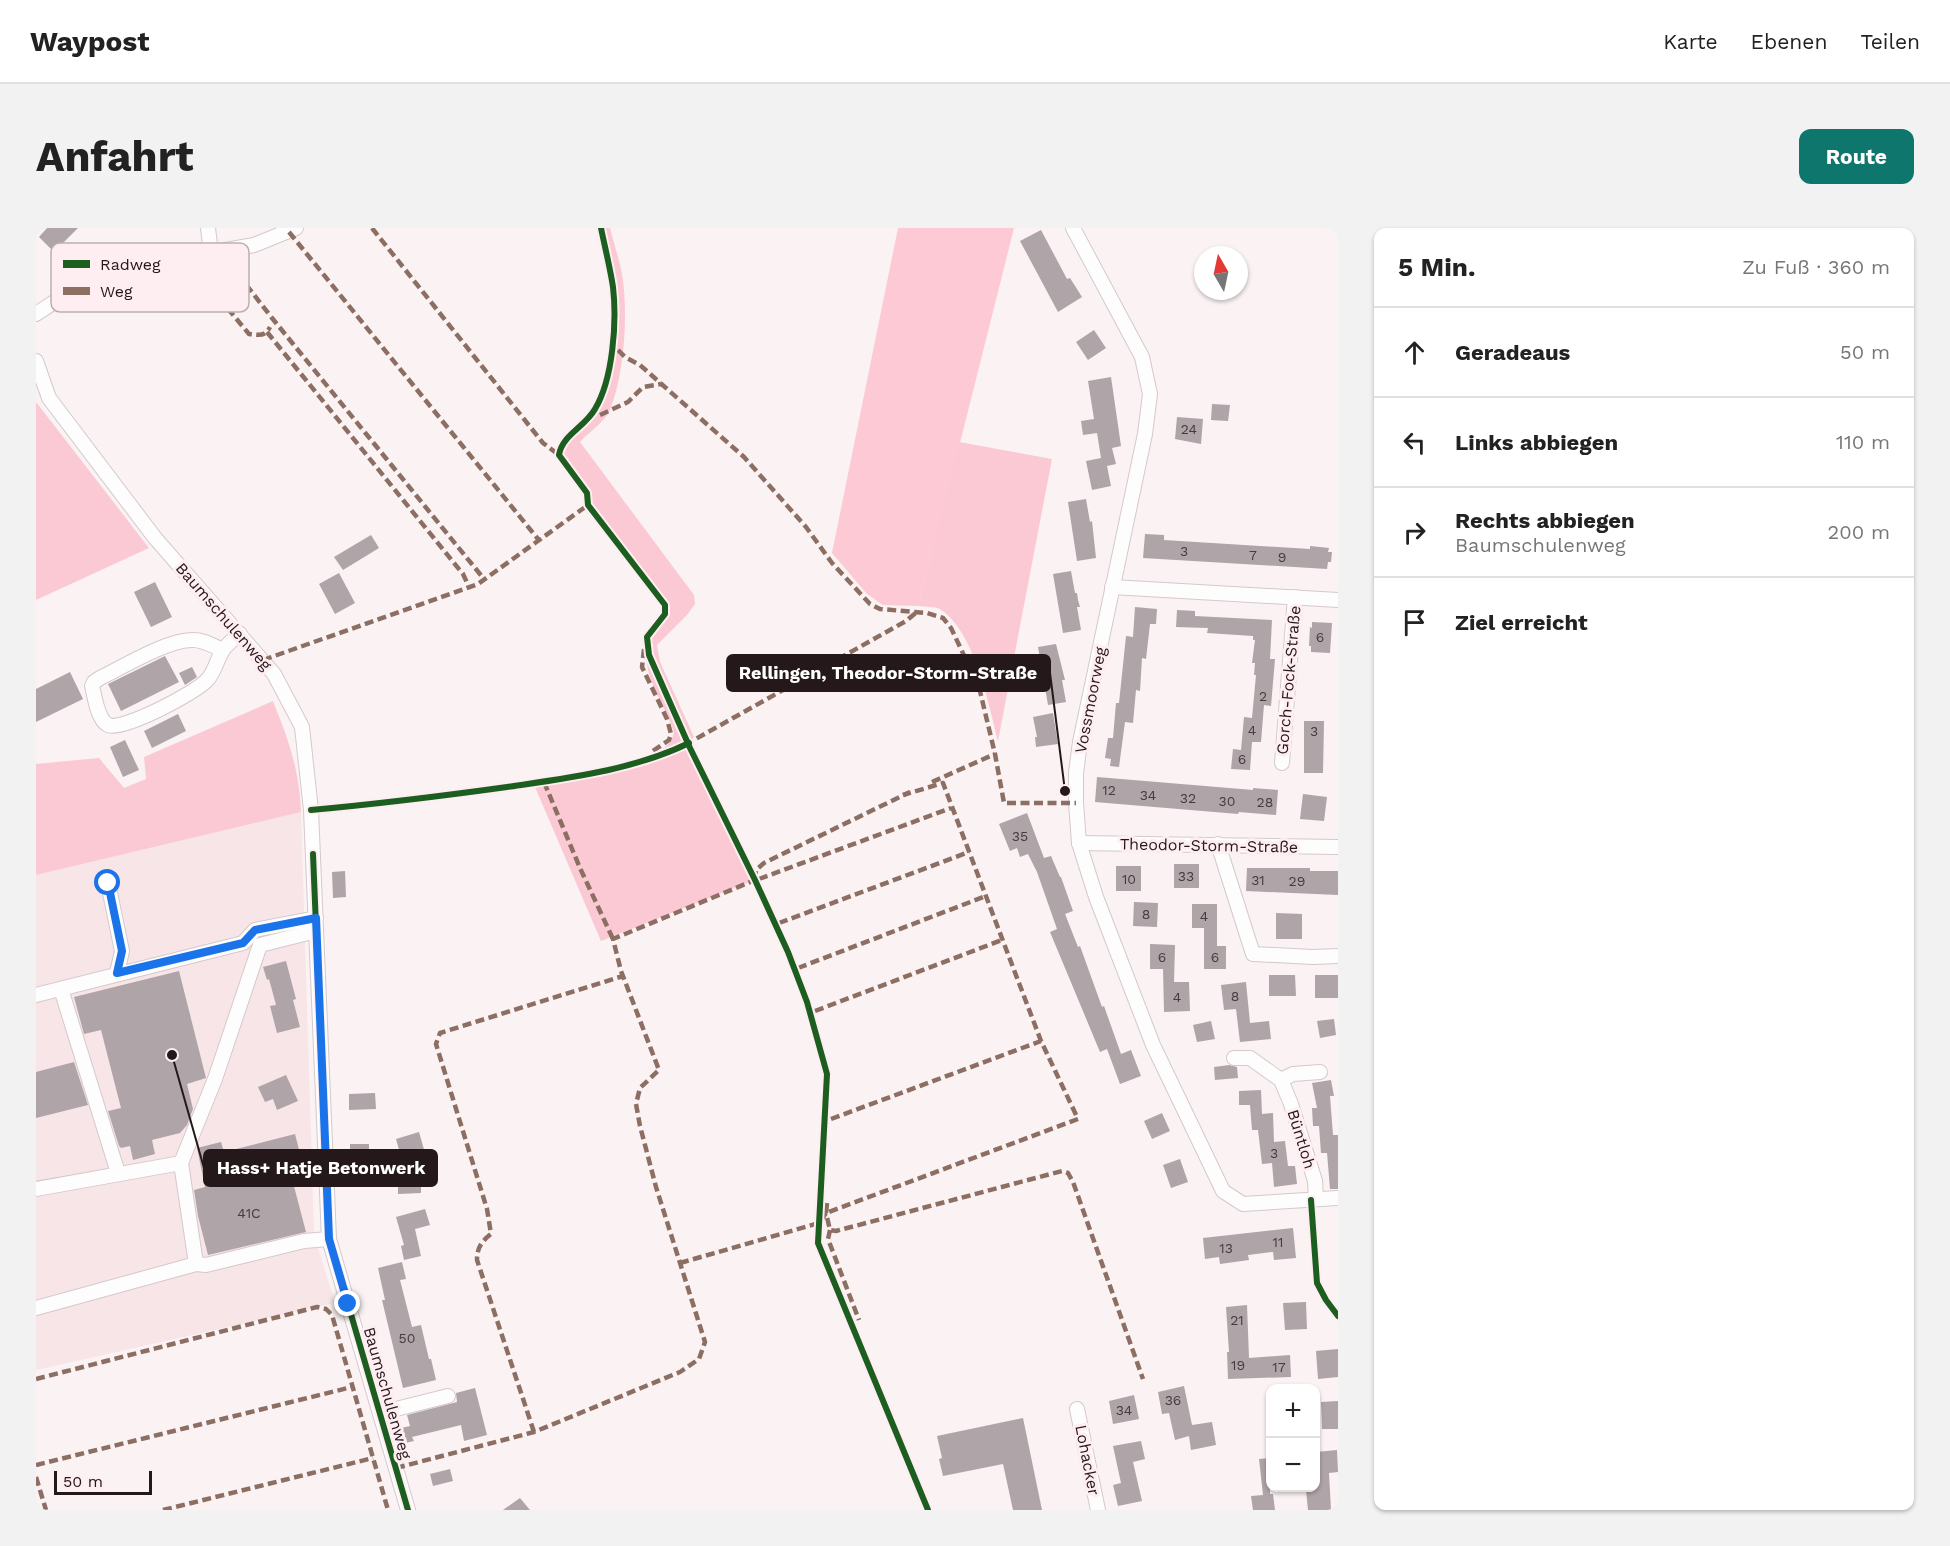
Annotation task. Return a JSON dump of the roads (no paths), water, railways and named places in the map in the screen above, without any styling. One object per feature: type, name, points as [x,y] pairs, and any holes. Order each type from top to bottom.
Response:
[{"type":"street","points":[[208,228],[210,243]]},
{"type":"street","points":[[249,246],[296,228]]},
{"type":"street","name":"Vossmoorweg","points":[[1073,228],[1142,357],[1150,394],[1145,434],[1080,742],[1076,783],[1079,843],[1096,897],[1153,1045],[1223,1191],[1243,1204],[1338,1198]]},
{"type":"street","points":[[36,314],[51,304]]},
{"type":"street","name":"Baumschulenweg","points":[[36,361],[49,398],[155,538],[274,674],[302,727],[311,810],[329,1239],[408,1510]]},
{"type":"street","points":[[1112,587],[1338,600]]},
{"type":"street","name":"Gorch-Fock-Straße","points":[[1282,763],[1295,597]]},
{"type":"street","points":[[223,650],[199,640],[185,640],[100,678],[92,686],[101,716],[105,722],[114,726],[133,721],[181,698],[209,679],[223,650],[240,634]]},
{"type":"street","name":"Theodor-Storm-Straße","points":[[1079,843],[1338,847]]},
{"type":"street","points":[[1218,844],[1253,954],[1338,956]]},
{"type":"street","points":[[108,883],[122,951],[117,973]]},
{"type":"street","points":[[36,995],[243,943],[255,930],[316,925]]},
{"type":"street","points":[[196,1264],[181,1163],[215,1079],[260,945],[316,925]]},
{"type":"street","points":[[61,989],[118,1173]]},
{"type":"street","points":[[1234,1058],[1250,1058],[1281,1080],[1293,1074],[1320,1072]]},
{"type":"street","name":"Büntloh","points":[[1281,1080],[1291,1104],[1315,1181],[1316,1199]]},
{"type":"street","points":[[36,1189],[181,1163]]},
{"type":"street","points":[[36,1308],[196,1264],[206,1265],[304,1241],[329,1239]]},
{"type":"street","points":[[380,1413],[448,1396]]},
{"type":"street","name":"Lohacker","points":[[1077,1409],[1098,1510]]},
{"type":"place","name":"Rellingen, Theodor-Storm-Straße","points":[[1065,791]]},
{"type":"place","name":"Hass+ Hatje Betonwerk","points":[[172,1055]]}]
